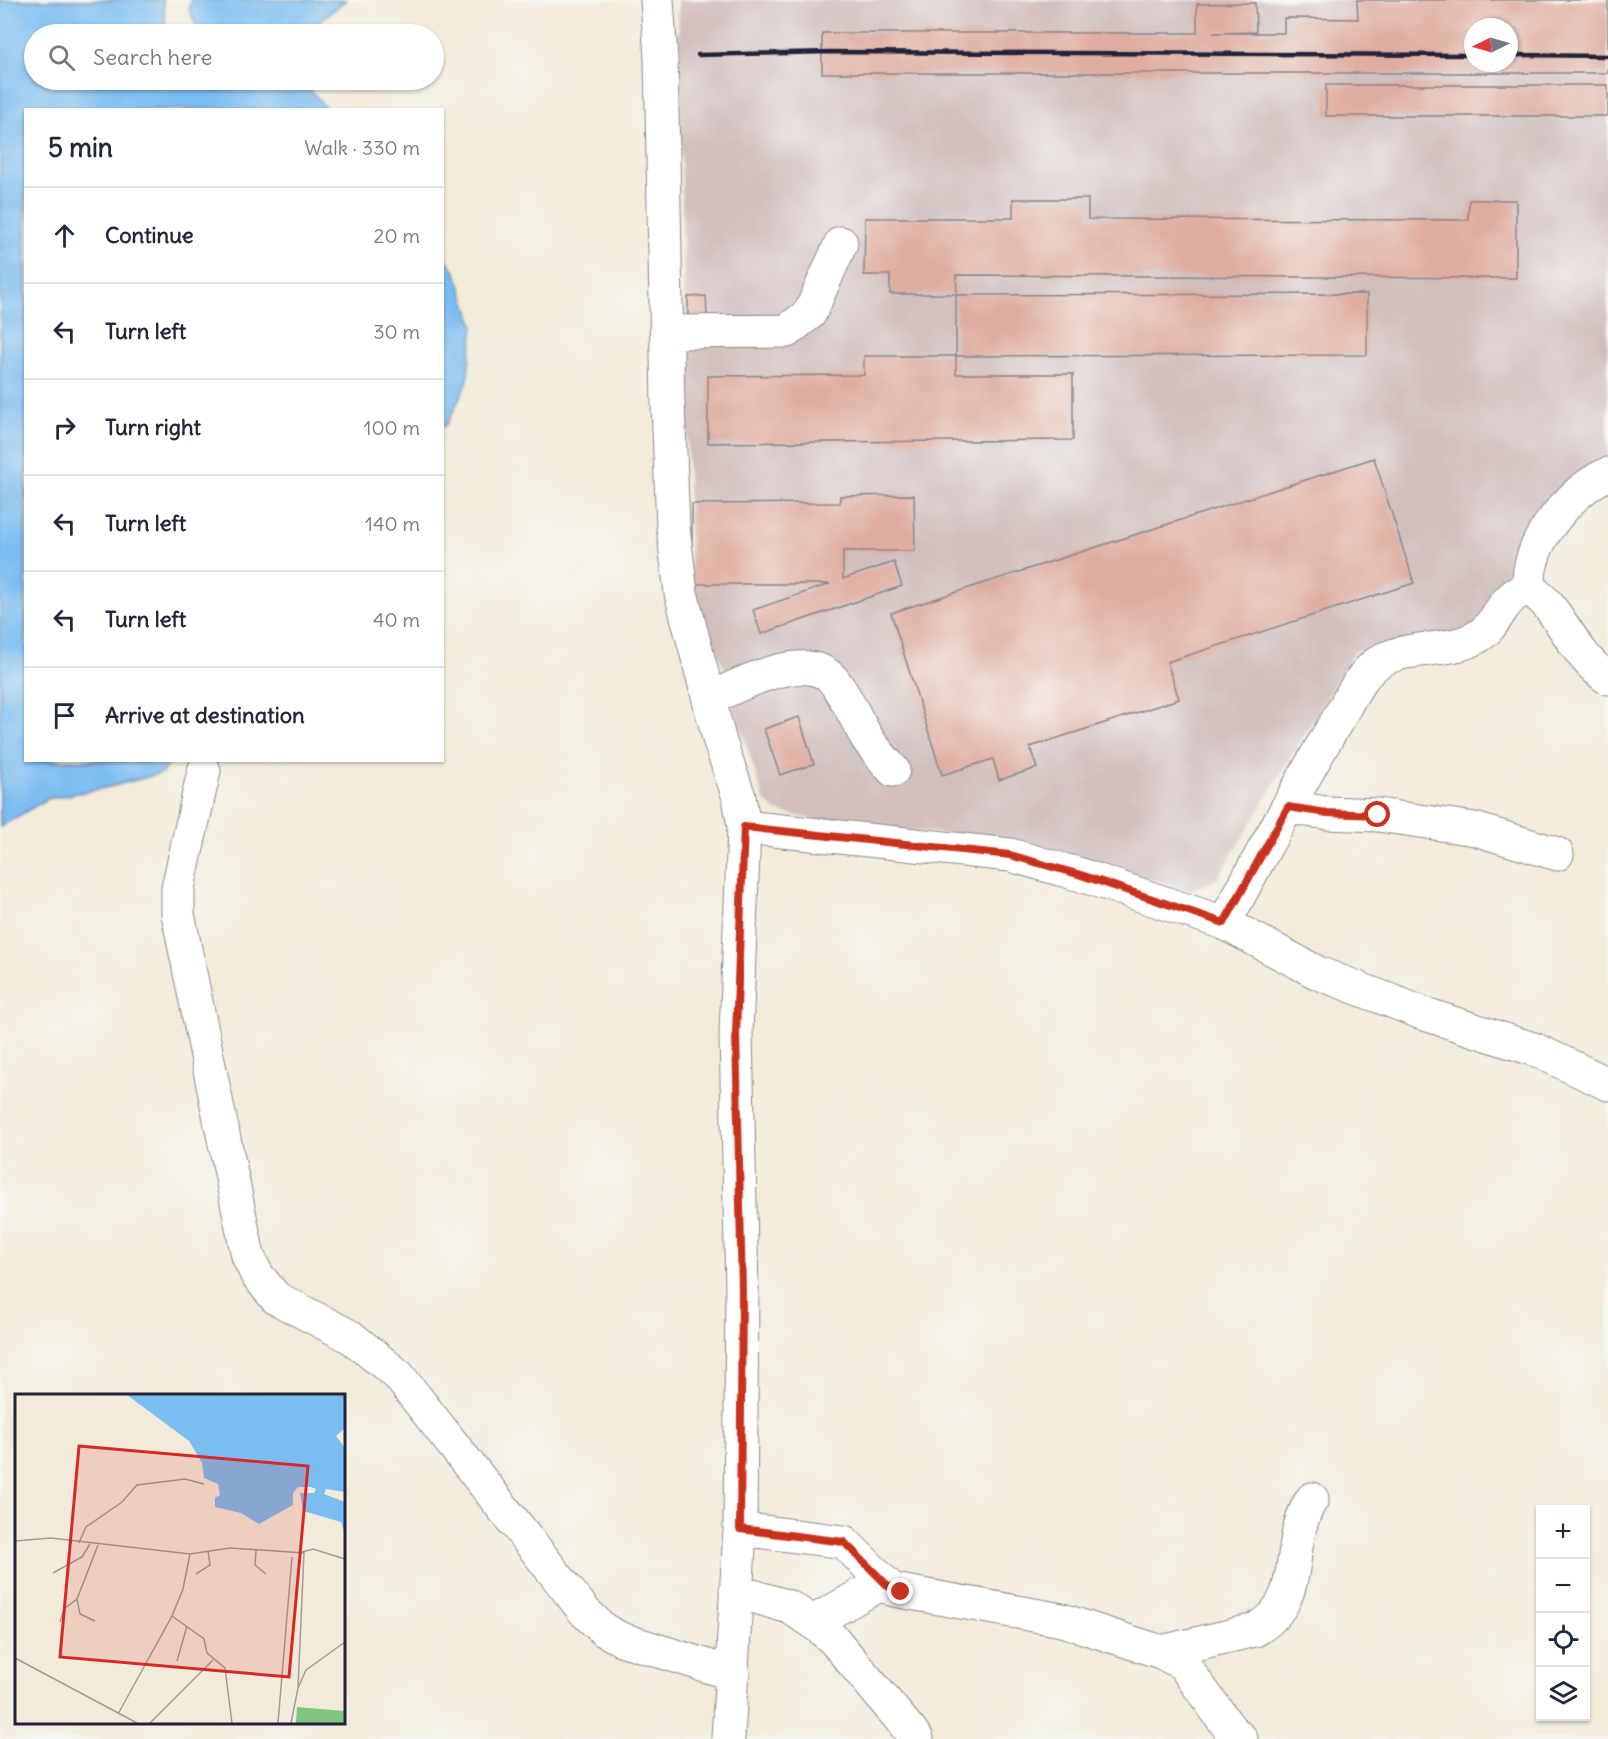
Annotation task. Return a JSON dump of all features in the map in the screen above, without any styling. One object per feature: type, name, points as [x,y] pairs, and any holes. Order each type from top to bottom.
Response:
[{"type":"street","points":[[657,0],[663,111],[673,516],[678,571],[681,593],[720,742],[739,797],[744,827],[736,1034],[742,1290],[740,1529],[728,1739]]},
{"type":"street","points":[[667,332],[787,331],[810,313],[842,243]]},
{"type":"street","points":[[1529,588],[1531,564],[1537,548],[1560,511],[1583,489],[1608,474]]},
{"type":"street","points":[[1529,588],[1546,602],[1577,647],[1597,671],[1608,678]]},
{"type":"street","points":[[1224,923],[1311,763],[1358,685],[1372,668],[1384,659],[1401,654],[1468,642],[1479,637],[1489,628],[1506,603],[1516,594],[1529,588]]},
{"type":"street","points":[[709,699],[747,681],[790,668],[815,668],[833,680],[868,740],[893,770]]},
{"type":"street","points":[[204,771],[178,888],[178,914],[248,1256],[257,1275],[276,1298],[351,1337],[398,1375],[585,1612],[604,1630],[621,1640],[732,1674]]},
{"type":"street","points":[[1288,807],[1327,813],[1378,815],[1475,829],[1557,854]]},
{"type":"street","points":[[744,827],[1010,855],[1081,875],[1224,923],[1318,974],[1425,1014],[1536,1050],[1608,1084]]},
{"type":"street","points":[[1161,1652],[1255,1630],[1267,1623],[1280,1608],[1291,1584],[1303,1513],[1312,1498]]},
{"type":"street","points":[[740,1529],[844,1542],[894,1590],[1062,1620],[1161,1652],[1183,1664],[1230,1729],[1240,1739]]},
{"type":"street","points":[[813,1622],[884,1582]]},
{"type":"street","points":[[736,1591],[789,1606],[813,1622],[834,1640],[918,1739]]},
{"type":"shaded area","points":[[678,0],[1608,0],[1608,470],[1552,503],[1468,635],[1355,651],[1218,878],[1192,890],[987,838],[823,822],[776,811],[764,800],[735,710],[727,675],[690,584]]},
{"type":"water","points":[[0,0],[163,0],[166,24],[24,24],[24,90],[310,90],[326,108],[24,108],[24,762],[170,762],[162,773],[109,787],[47,799],[0,827]]},
{"type":"water","points":[[191,0],[346,0],[316,24],[196,24],[189,9]]},
{"type":"water","points":[[444,256],[456,273],[474,326],[467,383],[444,426]]},
{"type":"building","points":[[1357,0],[1608,0],[1608,73],[822,73],[822,33],[1197,33],[1197,4],[1255,3],[1256,32],[1213,33],[1284,33],[1284,18],[1358,19]]},
{"type":"building","points":[[1326,85],[1608,85],[1608,116],[1326,116]]},
{"type":"building","points":[[1013,199],[1088,199],[1088,219],[1468,220],[1469,200],[1516,200],[1516,278],[956,275],[957,294],[890,294],[890,275],[864,275],[865,218],[1013,218]]},
{"type":"building","points":[[1367,294],[1367,355],[956,356],[956,295]]},
{"type":"building","points":[[706,296],[707,316],[688,317],[688,297]]},
{"type":"building","points":[[864,356],[956,356],[956,374],[1073,374],[1073,440],[708,443],[708,376],[864,375]]},
{"type":"building","points":[[1374,458],[1414,583],[1167,662],[1179,699],[1030,747],[1037,768],[999,780],[993,759],[942,775],[891,613]]},
{"type":"building","points":[[914,495],[915,551],[843,551],[843,579],[894,562],[902,586],[761,634],[753,610],[830,584],[692,584],[692,504],[840,503],[840,496]]},
{"type":"building","points":[[799,717],[814,764],[780,775],[764,729]]},
{"type":"railway","points":[[698,55],[829,52],[1464,55]]},
{"type":"railway","points":[[1518,55],[1608,56]]},
{"type":"route","points":[[901,1592],[888,1586],[844,1542],[740,1529],[742,1290],[736,1034],[744,827],[1010,855],[1081,875],[1224,923],[1288,807],[1327,813],[1378,815]]}]
